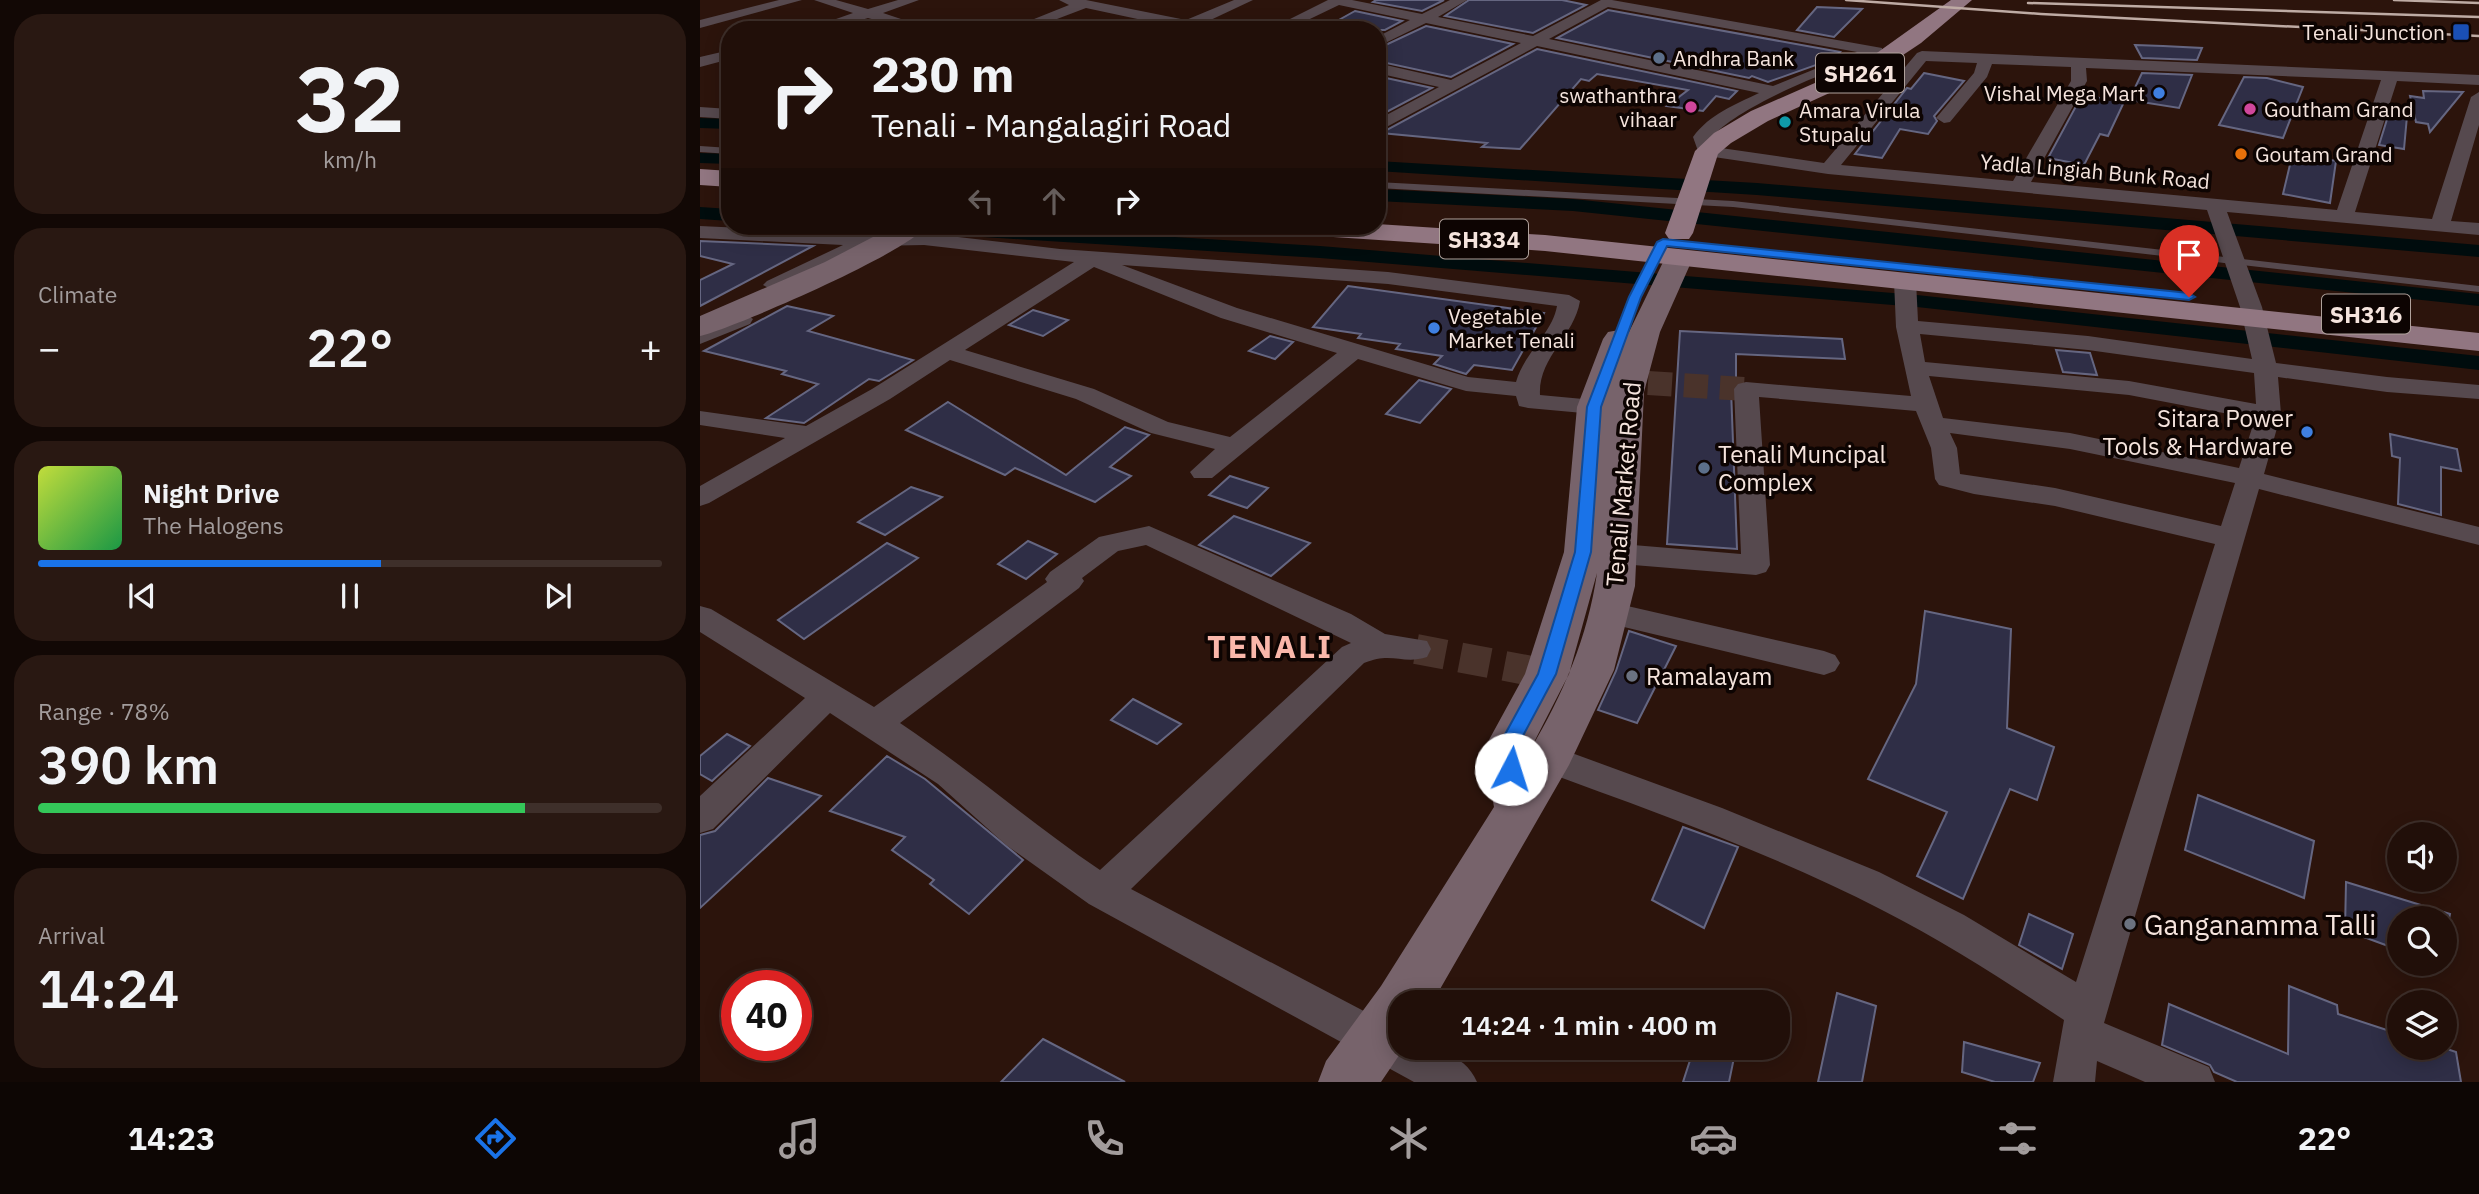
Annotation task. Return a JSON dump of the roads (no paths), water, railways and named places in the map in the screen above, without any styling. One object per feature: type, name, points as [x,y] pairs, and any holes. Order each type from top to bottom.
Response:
[{"type":"main road","name":"SH261","points":[[1706,156],[1717,141],[1745,125],[1884,60],[1963,0]]},
{"type":"main road","points":[[1665,262],[1706,156]]},
{"type":"main road","points":[[700,177],[721,178]]},
{"type":"main road","points":[[700,190],[721,191]]},
{"type":"main road","name":"SH334","points":[[1386,222],[1494,234],[1665,262]]},
{"type":"main road","name":"SH334","points":[[1386,230],[1494,234]]},
{"type":"main road","name":"SH316","points":[[1665,262],[1905,286],[2479,326]]},
{"type":"main road","name":"SH316","points":[[1665,262],[2254,311],[2479,342]]},
{"type":"street","points":[[700,24],[791,0]]},
{"type":"street","points":[[821,0],[895,21]]},
{"type":"street","points":[[842,21],[912,0]]},
{"type":"street","points":[[1066,0],[1168,21]]},
{"type":"street","points":[[1138,21],[1165,0]]},
{"type":"street","points":[[1196,21],[1246,0]]},
{"type":"street","points":[[1294,21],[1337,0],[1774,91]]},
{"type":"street","points":[[1386,39],[1460,0]]},
{"type":"street","points":[[1386,121],[1606,3],[1922,56],[2479,80]]},
{"type":"street","points":[[1038,21],[1084,4]]},
{"type":"street","points":[[1706,156],[1702,137],[1716,121],[1774,91],[1874,50]]},
{"type":"street","points":[[700,62],[721,56]]},
{"type":"street","points":[[1828,169],[1922,56]]},
{"type":"street","points":[[1944,118],[1982,75],[1986,57]]},
{"type":"street","points":[[2019,187],[2078,81],[2078,63]]},
{"type":"street","points":[[1386,70],[1452,85]]},
{"type":"street","points":[[2344,217],[2390,77]]},
{"type":"street","points":[[2440,225],[2479,97]]},
{"type":"street","points":[[700,112],[721,113]]},
{"type":"street","name":"Yadla Lingiah Bunk Road","points":[[1706,156],[2019,187],[2218,213],[2344,217],[2479,229]]},
{"type":"street","points":[[2074,1082],[2083,1022],[2269,414],[2266,364],[2254,311],[2218,213]]},
{"type":"street","points":[[700,232],[721,234]]},
{"type":"street","points":[[732,235],[868,248]]},
{"type":"street","points":[[700,316],[904,235]]},
{"type":"street","points":[[700,337],[840,276],[907,235]]},
{"type":"street","points":[[924,235],[1093,259],[1388,278],[1569,301],[1569,311],[1542,348],[1530,372],[1528,401],[1619,388]]},
{"type":"street","points":[[700,327],[801,286],[868,248]]},
{"type":"street","points":[[1093,259],[1229,313],[1466,384],[1527,390]]},
{"type":"street","points":[[700,496],[946,352],[1093,259]]},
{"type":"street","name":"Tenali Market Road","points":[[1519,809],[1507,749],[1547,674],[1583,552],[1619,388],[1665,262]]},
{"type":"street","points":[[1905,286],[1907,324],[1915,368],[1928,415],[1944,448],[1948,479],[1973,487],[2017,491],[2089,504],[2230,537]]},
{"type":"street","points":[[1907,324],[2266,364],[2479,392]]},
{"type":"street","points":[[1203,472],[1356,349]]},
{"type":"street","points":[[946,352],[1085,394],[1160,428],[1235,446]]},
{"type":"street","points":[[1915,368],[2129,388],[2269,414]]},
{"type":"street","name":"Tenali Market Road","points":[[1382,1032],[1550,759],[1589,684],[1610,613],[1621,554],[1624,413],[1619,388]]},
{"type":"street","points":[[1621,554],[1756,565],[1746,389],[1928,415],[2042,436],[2249,481],[2479,536]]},
{"type":"street","points":[[700,418],[810,434]]},
{"type":"street","points":[[875,724],[1109,544],[1149,535],[1340,622],[1378,644],[1416,649]]},
{"type":"street","points":[[1610,613],[1824,663]]},
{"type":"street","points":[[700,617],[875,724],[950,774],[1019,834],[1102,892],[1382,1032],[1457,1082]]},
{"type":"street","points":[[1102,892],[1353,655],[1378,644]]},
{"type":"street","points":[[1547,674],[1589,684]]},
{"type":"street","points":[[700,818],[828,696]]},
{"type":"street","points":[[1550,759],[1649,794],[1868,885],[1993,954],[2083,1022],[2194,1082]]},
{"type":"lane","points":[[700,149],[721,150]]},
{"type":"lane","points":[[1386,185],[1733,204],[2238,266],[2479,289]]},
{"type":"waterway","points":[[700,123],[721,124]]},
{"type":"waterway","points":[[700,158],[721,159]]},
{"type":"waterway","points":[[1386,167],[1757,189],[2479,251]]},
{"type":"waterway","points":[[1386,195],[1573,205],[2479,300]]},
{"type":"waterway","points":[[700,213],[721,214]]},
{"type":"waterway","points":[[1047,235],[1320,252],[1917,301],[2479,363]]},
{"type":"tunnel","points":[[1648,383],[1746,389]]},
{"type":"tunnel","points":[[1416,649],[1547,674]]},
{"type":"railway","points":[[1846,0],[2041,14],[2479,36]]},
{"type":"railway","points":[[2394,0],[2479,3]]},
{"type":"railway","points":[[2028,3],[2479,17]]},
{"type":"place","name":"Tenali Junction","points":[[2461,32]]},
{"type":"place","name":"Andhra Bank","points":[[1659,58]]},
{"type":"place","name":"Vishal Mega Mart","points":[[2159,93]]},
{"type":"place","name":"swathanthra vihaar","points":[[1691,107]]},
{"type":"place","name":"Goutham Grand","points":[[2250,109]]},
{"type":"place","name":"Amara Virula Stupalu","points":[[1785,122]]},
{"type":"place","name":"Goutam Grand","points":[[2241,154]]},
{"type":"place","name":"Vegetable Market Tenali","points":[[1434,328]]},
{"type":"place","name":"Sitara Power Tools & Hardware","points":[[2307,432]]},
{"type":"place","name":"Tenali Muncipal Complex","points":[[1704,468]]},
{"type":"place","name":"Ramalayam","points":[[1632,676]]},
{"type":"place","name":"Ganganamma Talli","points":[[2130,924]]},
{"type":"district","name":"TENALI","points":[[1270,646]]}]
